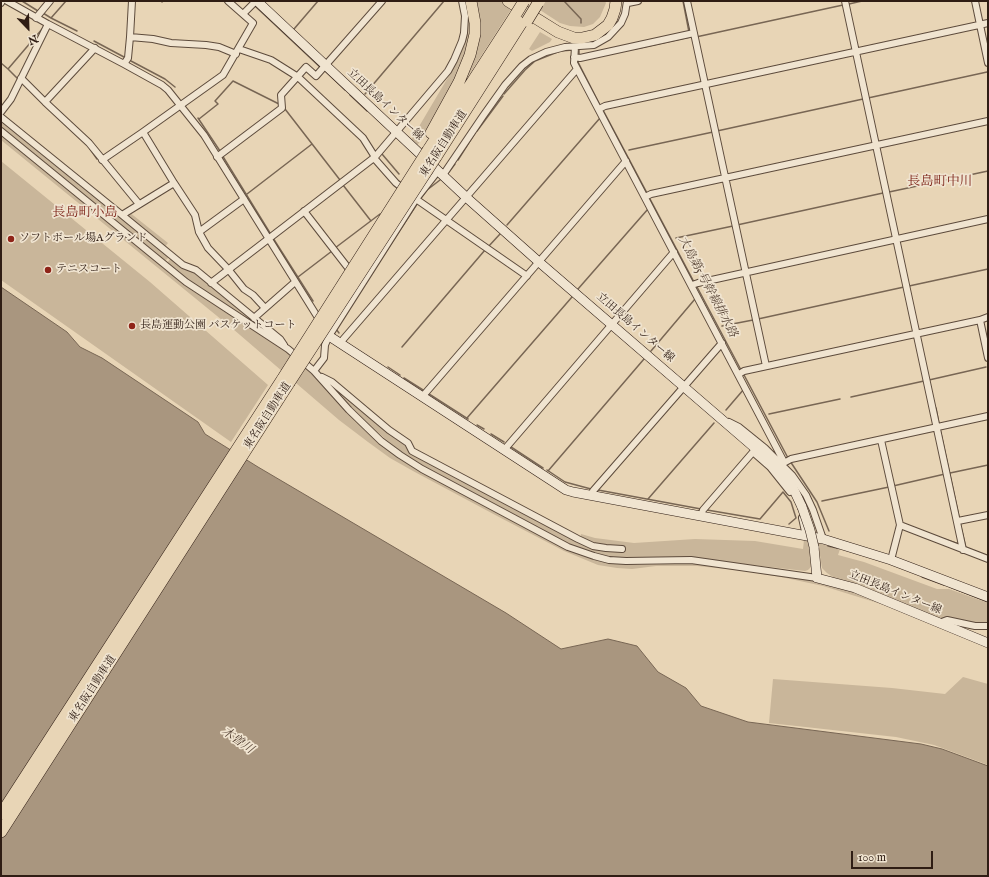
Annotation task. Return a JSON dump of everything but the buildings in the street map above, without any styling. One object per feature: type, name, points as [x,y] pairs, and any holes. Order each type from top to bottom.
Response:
[{"type":"highway","points":[[429,152],[460,82],[470,55],[474,39],[475,23],[471,1]]},
{"type":"highway","points":[[508,1],[558,32],[574,38],[582,38],[595,35],[608,24],[612,18],[616,1]]},
{"type":"highway","points":[[520,1],[558,25],[570,30],[582,31],[593,28],[601,22],[607,9],[608,1]]},
{"type":"highway","points":[[522,18],[535,2]]},
{"type":"highway","name":"東名阪自動車道","points":[[1,814],[312,334],[388,212],[522,18]]},
{"type":"highway","name":"東名阪自動車道","points":[[1,832],[429,152],[478,95],[522,18]]},
{"type":"main road","name":"立田長島インター線","points":[[256,1],[467,198],[776,467],[794,490],[802,507],[814,546],[817,578],[855,588],[988,643]]},
{"type":"main road","points":[[329,336],[566,490],[823,539],[891,560],[988,597]]},
{"type":"street","points":[[7,1],[162,85],[168,90],[204,135],[329,336]]},
{"type":"street","points":[[36,18],[50,1]]},
{"type":"street","points":[[124,64],[128,58],[132,1]]},
{"type":"street","points":[[102,160],[223,75],[253,23],[228,1]]},
{"type":"street","points":[[243,14],[256,1]]},
{"type":"street","points":[[217,157],[282,108],[281,95],[306,67],[316,76],[382,1]]},
{"type":"street","points":[[211,283],[374,157],[448,71],[462,41],[464,33],[465,16],[462,1]]},
{"type":"street","points":[[316,373],[324,358],[325,345],[329,336],[416,199],[440,173],[505,85],[522,66],[531,59],[546,52],[558,48],[594,45],[608,37],[621,23],[625,14],[627,2],[638,1]]},
{"type":"street","points":[[686,1],[691,33],[705,84],[766,366]]},
{"type":"street","points":[[845,1],[958,521],[963,550]]},
{"type":"street","points":[[975,1],[988,63]]},
{"type":"street","points":[[601,108],[988,23]]},
{"type":"street","points":[[1,112],[11,99],[48,24]]},
{"type":"street","points":[[577,57],[691,33]]},
{"type":"street","points":[[130,37],[153,39],[171,44],[219,47],[271,60],[298,77],[363,138],[374,157],[396,183],[446,221],[527,276]]},
{"type":"street","points":[[575,47],[577,57],[574,63],[577,70],[601,108],[626,161],[648,196],[674,252],[694,284],[722,343],[741,373],[786,462],[806,495],[823,539]]},
{"type":"street","points":[[46,102],[94,48]]},
{"type":"street","points":[[340,343],[577,70]]},
{"type":"street","points":[[21,78],[89,143],[139,204]]},
{"type":"street","points":[[1,117],[183,265],[196,270],[280,339],[288,349]]},
{"type":"street","points":[[648,196],[988,121]]},
{"type":"street","points":[[1,131],[186,282],[288,349],[316,373],[365,426],[381,441],[422,469],[568,547],[610,560],[640,562],[691,560],[817,578]]},
{"type":"street","points":[[143,132],[195,215],[199,232],[208,248],[244,289],[253,295],[265,308]]},
{"type":"street","points":[[422,397],[626,161]]},
{"type":"street","points":[[122,215],[174,183]]},
{"type":"street","points":[[199,232],[244,199]]},
{"type":"street","points":[[304,212],[361,286]]},
{"type":"street","points":[[694,284],[988,219]]},
{"type":"street","points":[[504,450],[674,252]]},
{"type":"street","points":[[254,318],[295,282]]},
{"type":"street","points":[[741,373],[766,366],[980,320],[988,317]]},
{"type":"street","points":[[980,320],[988,358]]},
{"type":"street","points":[[591,495],[722,343]]},
{"type":"street","points":[[316,373],[332,382],[389,430],[408,443],[412,451],[578,539],[593,546],[622,549]]},
{"type":"street","points":[[714,412],[751,436],[786,462],[988,416]]},
{"type":"street","points":[[714,412],[718,420],[770,467],[787,487],[795,500],[806,536]]},
{"type":"street","points":[[881,440],[900,525],[891,560]]},
{"type":"street","points":[[701,515],[703,510],[753,452]]},
{"type":"street","points":[[958,521],[988,515]]},
{"type":"street","points":[[900,525],[988,559]]},
{"type":"street","points":[[939,623],[947,620],[975,626],[988,626]]},
{"type":"shaded area","points":[[465,1],[467,1],[471,22],[469,45],[457,76],[417,146],[411,140],[450,74],[465,42],[469,18]]},
{"type":"shaded area","points":[[473,1],[502,1],[512,8],[452,101],[467,69]]},
{"type":"shaded area","points":[[546,1],[605,1],[606,3],[600,17],[593,24],[584,27],[570,26],[560,23],[540,10]]},
{"type":"shaded area","points":[[540,32],[552,39],[550,42],[532,51],[529,49]]},
{"type":"shaded area","points":[[1,120],[169,257],[165,261],[1,128]]},
{"type":"shaded area","points":[[1,135],[183,284],[284,350],[314,375],[362,427],[379,443],[507,518],[567,550],[607,562],[623,564],[638,565],[691,563],[801,578],[857,592],[897,609],[823,586],[746,571],[697,566],[656,566],[632,569],[598,565],[564,551],[499,517],[390,458],[339,420],[233,329],[1,140]]},
{"type":"shaded area","points":[[1,161],[150,282],[268,385],[231,442],[1,280]]},
{"type":"shaded area","points":[[129,212],[168,243],[164,248],[126,217]]},
{"type":"shaded area","points":[[171,258],[195,271],[274,337],[188,280],[167,263]]},
{"type":"shaded area","points":[[328,383],[405,444],[578,542],[613,551],[624,551],[625,548],[592,544],[580,539],[581,534],[595,538],[634,543],[695,539],[755,541],[803,549],[804,540],[809,542],[812,566],[805,571],[691,558],[643,559],[610,557],[577,548],[402,453],[368,424]]},
{"type":"shaded area","points":[[818,543],[840,549],[838,555],[864,562],[937,589],[949,589],[988,603],[988,624],[975,624],[938,618],[897,602],[856,583],[833,577],[822,568]]},
{"type":"shaded area","points":[[963,677],[988,684],[988,765],[934,745],[896,737],[769,723],[773,679],[892,688],[945,694]]},
{"type":"water","name":"木曽川","points":[[1,287],[67,332],[80,347],[102,358],[198,422],[205,434],[258,467],[506,613],[561,649],[608,639],[637,646],[658,672],[686,688],[701,706],[748,722],[921,744],[942,749],[988,766],[988,876],[1,876]]},
{"type":"waterway","points":[[22,1],[38,11]]},
{"type":"waterway","points":[[66,1],[51,18],[77,31]]},
{"type":"waterway","points":[[294,29],[318,1]]},
{"type":"waterway","points":[[365,94],[444,1]]},
{"type":"waterway","name":"大島第5号幹線排水路","points":[[564,1],[581,19],[581,23]]},
{"type":"waterway","points":[[683,1],[689,32]]},
{"type":"waterway","points":[[849,4],[862,1]]},
{"type":"waterway","points":[[696,37],[843,5]]},
{"type":"waterway","points":[[255,6],[321,68]]},
{"type":"waterway","points":[[43,13],[51,18]]},
{"type":"waterway","points":[[17,78],[8,69],[43,28]]},
{"type":"waterway","points":[[635,49],[690,36]]},
{"type":"waterway","points":[[94,41],[124,57]]},
{"type":"waterway","name":"大島第5号幹線排水路","points":[[579,49],[579,56]]},
{"type":"waterway","points":[[504,94],[535,61],[560,51],[573,50]]},
{"type":"waterway","name":"大島第5号幹線排水路","points":[[578,60],[601,107]]},
{"type":"waterway","points":[[131,61],[165,79],[175,87]]},
{"type":"waterway","points":[[1,63],[8,69]]},
{"type":"waterway","points":[[325,71],[345,90]]},
{"type":"waterway","points":[[868,98],[987,72]]},
{"type":"waterway","points":[[199,119],[218,104],[215,101],[233,81],[279,104]]},
{"type":"waterway","points":[[350,95],[367,111]]},
{"type":"waterway","points":[[477,131],[503,96]]},
{"type":"waterway","points":[[717,131],[863,99]]},
{"type":"waterway","points":[[285,109],[340,180]]},
{"type":"waterway","name":"大島第5号幹線排水路","points":[[603,110],[647,193]]},
{"type":"waterway","points":[[198,118],[220,151]]},
{"type":"waterway","points":[[507,225],[600,118]]},
{"type":"waterway","points":[[629,150],[713,132]]},
{"type":"waterway","points":[[458,160],[475,133]]},
{"type":"waterway","points":[[247,194],[312,144]]},
{"type":"waterway","points":[[90,149],[97,159]]},
{"type":"waterway","points":[[382,154],[399,174]]},
{"type":"waterway","points":[[222,155],[270,233]]},
{"type":"waterway","points":[[449,172],[455,164]]},
{"type":"waterway","points":[[889,192],[988,171]]},
{"type":"waterway","points":[[421,198],[427,190],[440,180]]},
{"type":"waterway","points":[[343,185],[371,221]]},
{"type":"waterway","points":[[737,225],[883,193]]},
{"type":"waterway","name":"大島第5号幹線排水路","points":[[649,197],[694,282]]},
{"type":"waterway","points":[[368,279],[417,204]]},
{"type":"waterway","points":[[578,289],[648,209]]},
{"type":"waterway","points":[[335,248],[380,214]]},
{"type":"waterway","points":[[676,238],[733,226]]},
{"type":"waterway","points":[[488,247],[500,234]]},
{"type":"waterway","points":[[273,238],[313,301]]},
{"type":"waterway","points":[[402,347],[485,250]]},
{"type":"waterway","points":[[298,277],[332,251]]},
{"type":"waterway","points":[[909,286],[988,269]]},
{"type":"waterway","name":"大島第5号幹線排水路","points":[[696,285],[741,370]]},
{"type":"waterway","points":[[758,319],[904,287]]},
{"type":"waterway","points":[[467,418],[572,297]]},
{"type":"waterway","points":[[651,351],[695,299]]},
{"type":"waterway","points":[[722,326],[753,320]]},
{"type":"waterway","points":[[337,328],[336,329],[339,333]]},
{"type":"waterway","points":[[548,471],[644,359]]},
{"type":"waterway","points":[[388,367],[400,375]]},
{"type":"waterway","points":[[929,380],[986,367]]},
{"type":"waterway","name":"大島第5号幹線排水路","points":[[743,373],[788,458]]},
{"type":"waterway","points":[[404,378],[423,390]]},
{"type":"waterway","points":[[851,397],[924,381]]},
{"type":"waterway","points":[[726,410],[744,389]]},
{"type":"waterway","points":[[429,394],[468,419]]},
{"type":"waterway","points":[[769,414],[840,399]]},
{"type":"waterway","points":[[936,408],[939,424]]},
{"type":"waterway","points":[[648,499],[714,423]]},
{"type":"waterway","points":[[477,425],[484,429]]},
{"type":"waterway","points":[[940,429],[959,517]]},
{"type":"waterway","points":[[491,434],[504,442]]},
{"type":"waterway","points":[[511,447],[543,468]]},
{"type":"waterway","name":"大島第5号幹線排水路","points":[[790,461],[817,502],[829,531]]},
{"type":"waterway","points":[[950,473],[988,465]]},
{"type":"waterway","points":[[547,470],[565,482],[591,489]]},
{"type":"waterway","points":[[893,486],[945,474]]},
{"type":"waterway","points":[[822,501],[889,487]]},
{"type":"waterway","points":[[598,490],[701,509]]},
{"type":"waterway","points":[[707,510],[760,519],[783,492],[791,502],[796,518],[789,524]]},
{"type":"waterway","points":[[960,523],[966,548]]},
{"type":"waterway","points":[[944,539],[959,544]]},
{"type":"waterway","points":[[828,546],[837,548]]},
{"type":"waterway","points":[[922,577],[944,585]]},
{"type":"waterway","points":[[950,587],[988,602]]},
{"type":"place","name":"ソフトボール場Aグランド","points":[[11,239]]},
{"type":"place","name":"テニスコート","points":[[48,270]]},
{"type":"place","name":"長島運動公園 バスケットコート","points":[[132,326]]},
{"type":"district","name":"長島町中川","points":[[940,182]]},
{"type":"district","name":"長島町小島","points":[[85,213]]}]
